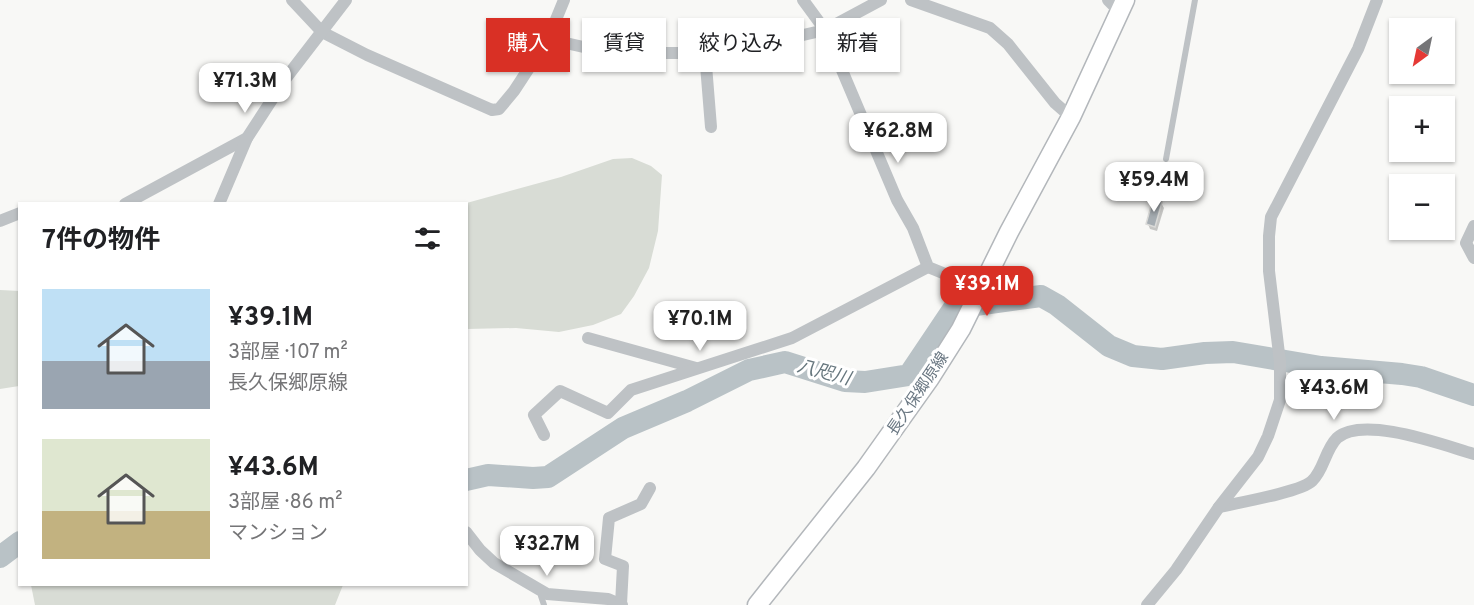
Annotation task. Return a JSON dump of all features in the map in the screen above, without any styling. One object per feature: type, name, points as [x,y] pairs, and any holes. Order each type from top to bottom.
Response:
[{"type":"main road","name":"長久保郷原線","points":[[757,605],[866,468],[930,378],[961,329],[1009,232],[1071,117],[1118,4]]},
{"type":"street","points":[[292,0],[322,32],[367,55],[492,110],[499,109],[526,72]]},
{"type":"street","points":[[220,202],[247,138],[286,78],[346,0]]},
{"type":"street","points":[[557,18],[564,0]]},
{"type":"street","points":[[803,0],[816,18]]},
{"type":"street","points":[[847,18],[881,0]]},
{"type":"street","points":[[911,0],[990,28],[1008,44],[1055,103],[1071,117]]},
{"type":"street","points":[[1147,605],[1176,570],[1219,507],[1258,457],[1269,436],[1280,400],[1280,362],[1269,271],[1269,236],[1272,217],[1358,49],[1377,0]]},
{"type":"street","points":[[570,44],[610,53],[678,52]]},
{"type":"street","points":[[707,72],[711,128]]},
{"type":"street","points":[[843,72],[897,200],[913,228],[928,267],[982,288]]},
{"type":"street","points":[[128,202],[247,138]]},
{"type":"street","points":[[0,221],[18,214]]},
{"type":"street","points":[[1474,226],[1466,243],[1474,258]]},
{"type":"street","points":[[544,435],[534,415],[560,391],[608,413],[631,390],[792,338],[928,267]]},
{"type":"street","points":[[588,338],[698,369]]},
{"type":"street","points":[[1219,507],[1297,488],[1311,482],[1335,440],[1346,431],[1361,428],[1405,434],[1474,454]]},
{"type":"street","points":[[468,535],[480,550],[495,563],[547,594],[608,599],[622,605],[623,566],[605,559],[609,519],[641,504],[650,488]]},
{"type":"lane","points":[[1166,159],[1196,0]]},
{"type":"lane","points":[[541,596],[544,605]]},
{"type":"shaded area","points":[[632,158],[651,166],[662,175],[658,231],[649,268],[621,314],[593,325],[559,332],[516,328],[468,329],[468,203],[561,177],[613,159]]},
{"type":"shaded area","points":[[0,290],[18,291],[18,386],[0,389]]},
{"type":"shaded area","points":[[31,586],[343,586],[335,605],[35,605]]},
{"type":"building","points":[[1153,199],[1162,202],[1155,227],[1146,224]]},
{"type":"waterway","name":"八咫川","points":[[468,480],[488,475],[548,477],[623,428],[687,401],[749,370],[785,362],[845,381],[865,382],[909,375],[954,308],[1041,296],[1057,305],[1109,346],[1133,356],[1162,359],[1233,352],[1321,367],[1421,377],[1474,395]]},
{"type":"waterway","name":"八咫川","points":[[0,557],[18,544]]}]
